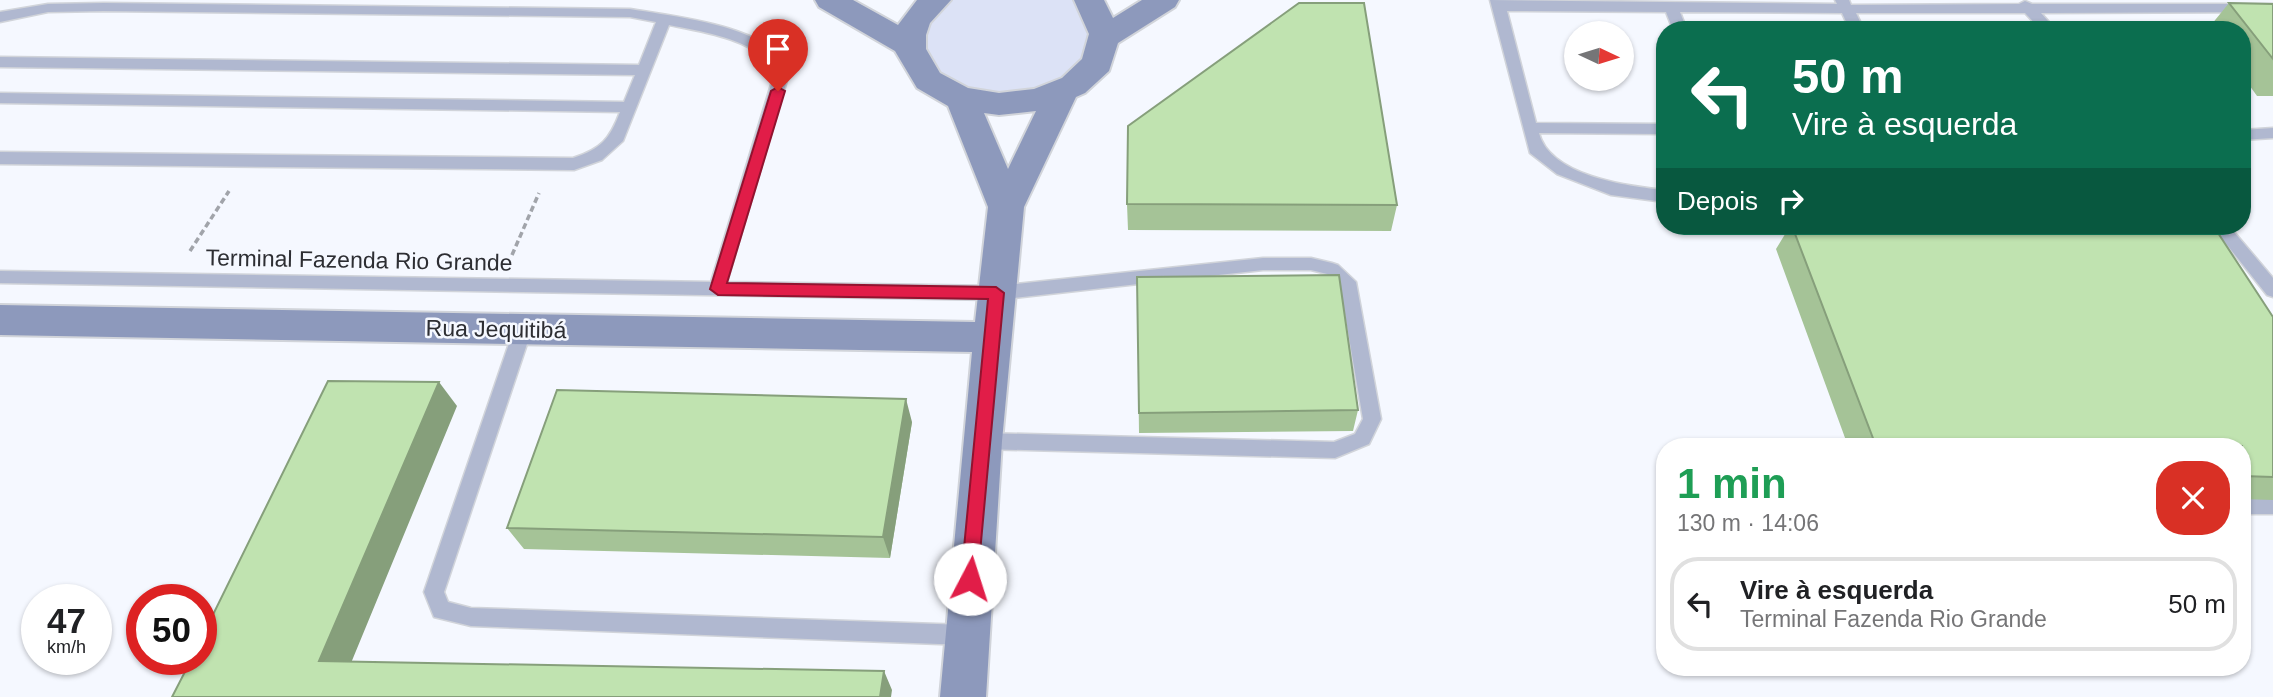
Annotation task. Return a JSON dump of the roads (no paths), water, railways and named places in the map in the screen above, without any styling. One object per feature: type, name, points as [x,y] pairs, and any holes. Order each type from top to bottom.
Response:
[{"type":"main road","points":[[830,0],[909,45]]},
{"type":"main road","points":[[936,0],[914,23],[909,45],[915,67],[934,86],[962,99],[996,105],[1030,102],[1062,92],[1087,76],[1102,57],[1107,36],[1102,16],[1089,0]]},
{"type":"main road","points":[[1107,36],[1164,0]]},
{"type":"main road","points":[[963,697],[982,441],[1006,207],[1062,92]]},
{"type":"main road","points":[[962,99],[1006,207]]},
{"type":"main road","name":"Rua Jequitibá","points":[[0,320],[992,337]]},
{"type":"lane","points":[[2016,0],[2029,8],[2041,21]]},
{"type":"lane","points":[[1656,195],[1617,191],[1563,170],[1535,149],[1498,3],[1672,8],[1844,5],[2029,8],[2248,5],[2273,8]]},
{"type":"lane","points":[[1844,5],[1852,21]]},
{"type":"lane","points":[[0,17],[48,8],[104,7],[630,13],[686,23],[751,42],[780,59],[785,67],[718,289]]},
{"type":"lane","points":[[1672,8],[1677,21]]},
{"type":"lane","points":[[0,158],[551,166],[574,164],[603,152],[621,132],[664,19]]},
{"type":"lane","points":[[0,62],[644,70]]},
{"type":"lane","points":[[0,98],[630,107]]},
{"type":"lane","points":[[1529,128],[1656,132]]},
{"type":"lane","points":[[2251,135],[2273,134]]},
{"type":"lane","points":[[2227,235],[2273,290]]},
{"type":"lane","name":"Terminal Fazenda Rio Grande","points":[[0,277],[996,293],[1263,264],[1311,264],[1332,269],[1348,282],[1372,419],[1362,439],[1335,450],[982,441]]},
{"type":"lane","points":[[523,329],[434,592],[441,610],[471,618],[966,635]]},
{"type":"lane","points":[[2251,506],[2273,506]]}]
